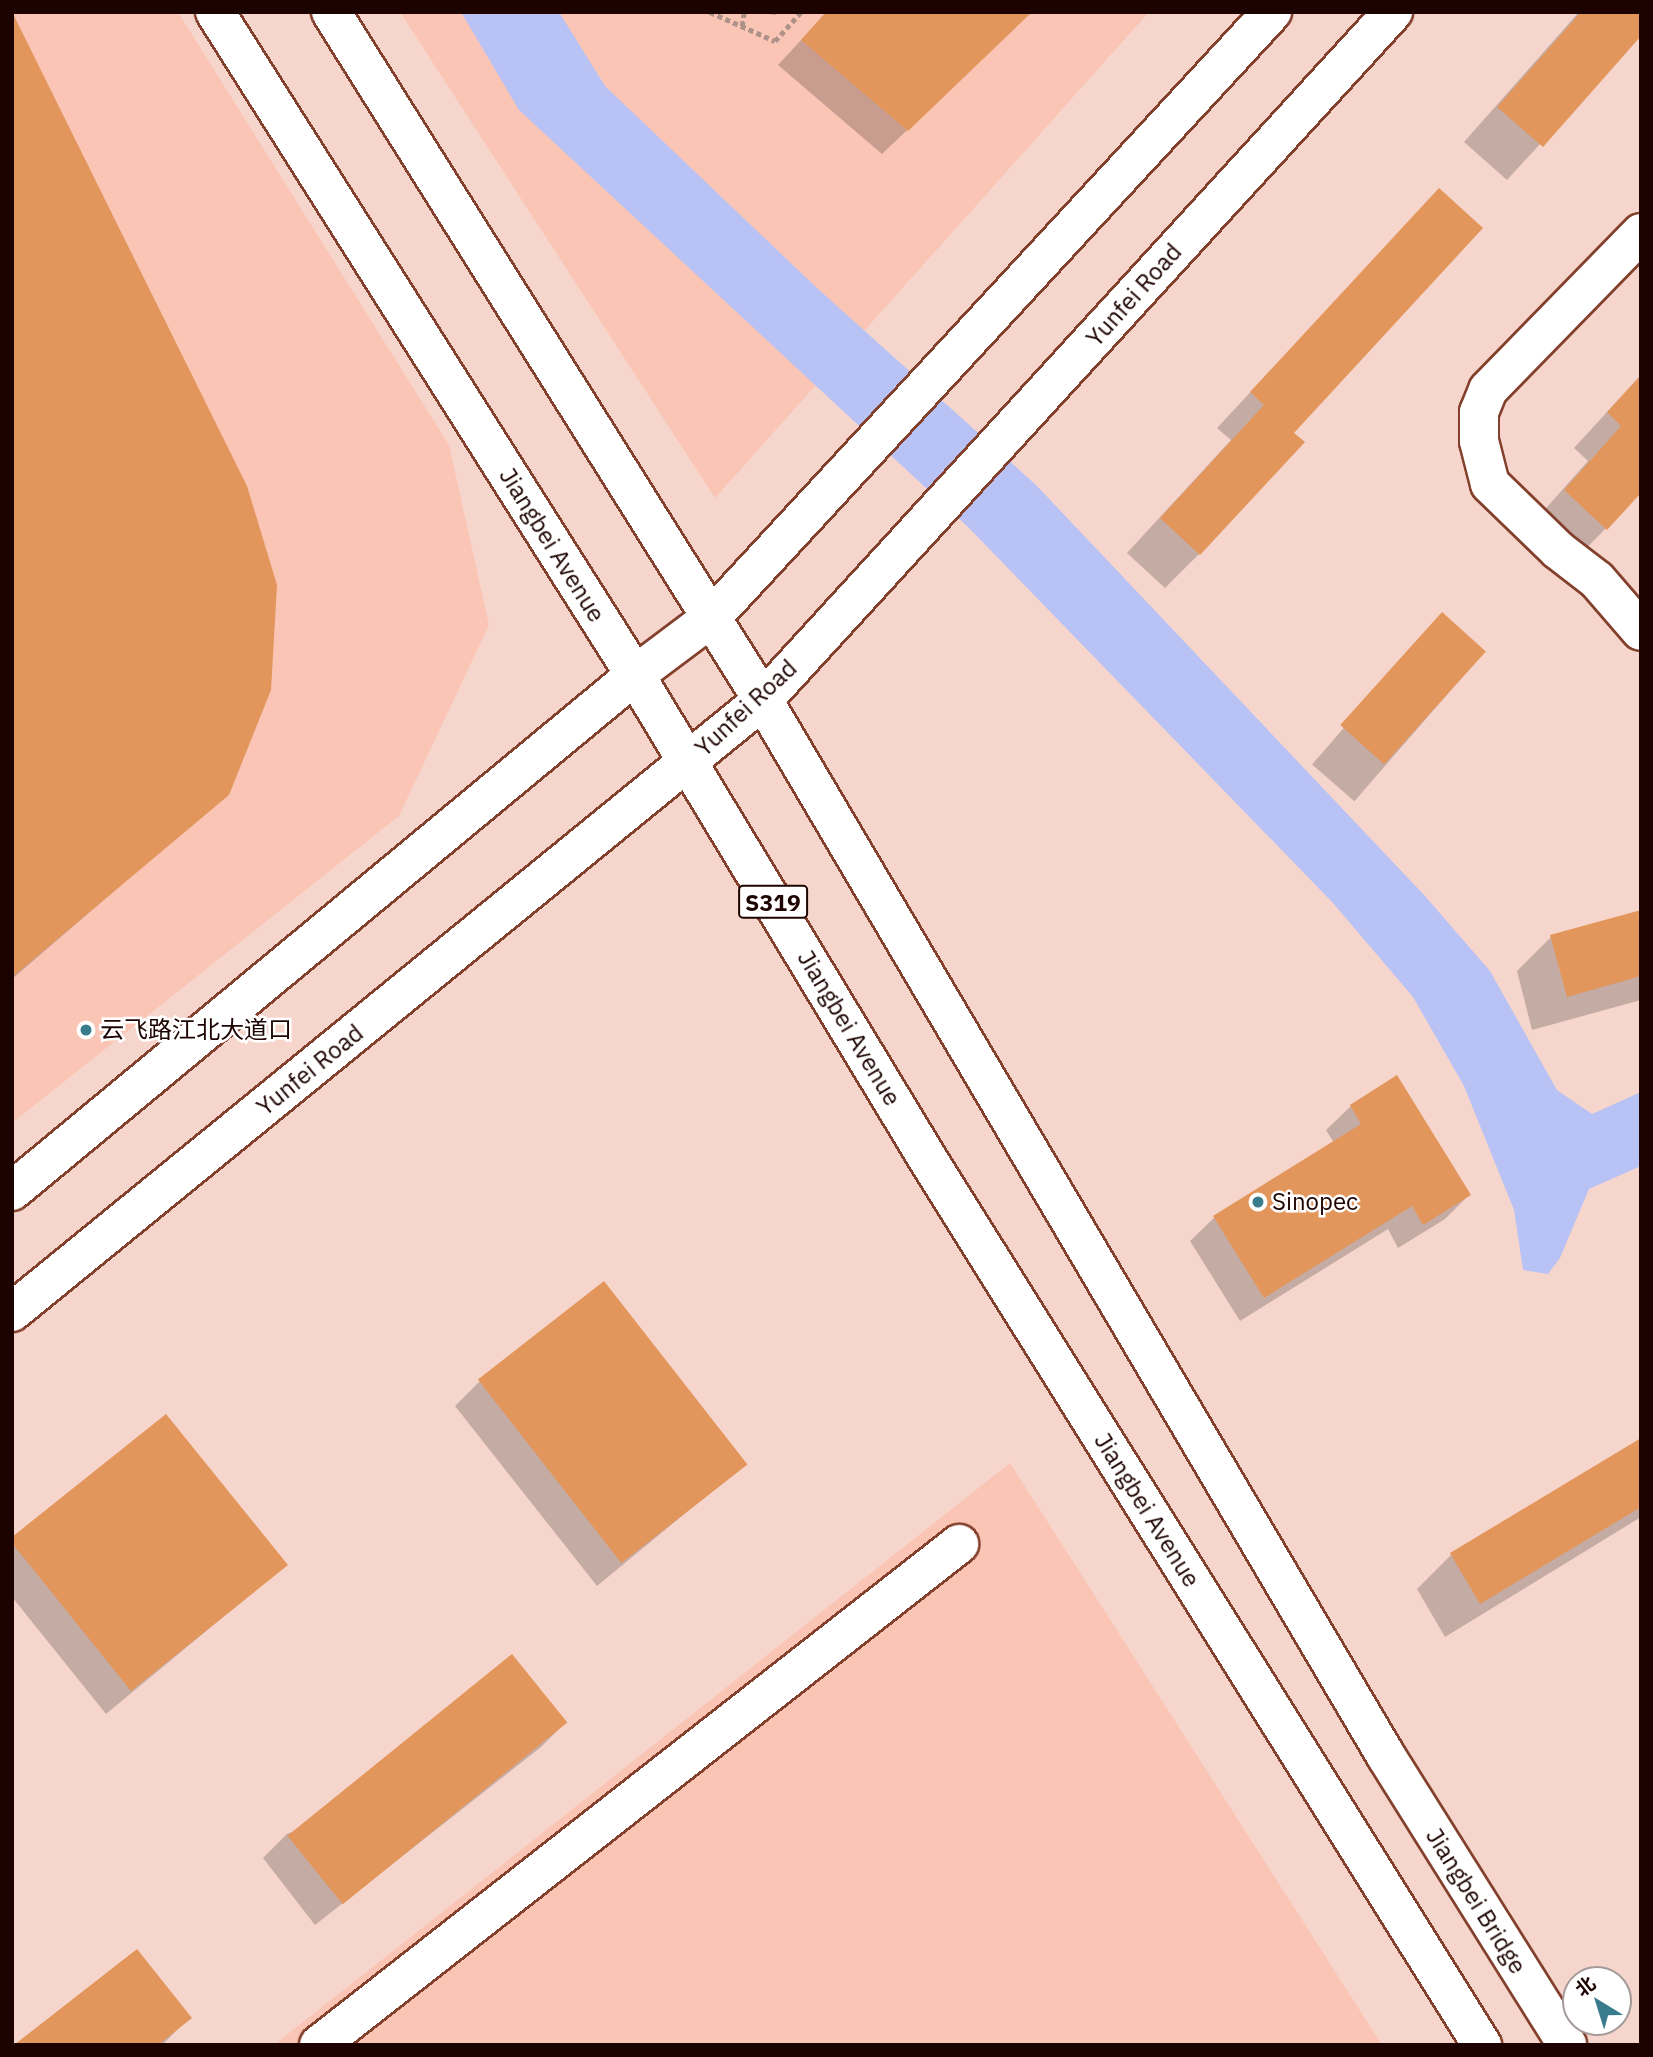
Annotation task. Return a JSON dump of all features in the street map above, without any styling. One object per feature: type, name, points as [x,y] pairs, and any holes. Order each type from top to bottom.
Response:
[{"type":"main road","name":"Jiangbei Avenue","points":[[215,12],[635,675],[1325,1796],[1482,2045]]},
{"type":"main road","points":[[331,12],[763,700]]},
{"type":"main road","points":[[12,1191],[635,675],[711,618],[1272,12]]},
{"type":"main road","name":"Yunfei Road","points":[[12,1312],[763,700],[1393,12]]},
{"type":"main road","points":[[1641,233],[1488,390],[1479,412],[1479,441],[1490,484],[1558,550],[1597,580],[1641,631]]},
{"type":"main road","name":"Jiangbei Bridge","points":[[763,700],[1386,1756],[1567,2045]]},
{"type":"main road","points":[[319,2045],[959,1544]]},
{"type":"path","points":[[710,12],[775,41],[802,12]]},
{"type":"path","points":[[742,26],[744,12]]},
{"type":"shaded area","points":[[12,12],[178,12],[449,445],[489,625],[399,816],[12,1123]]},
{"type":"shaded area","points":[[400,12],[1149,12],[715,498]]},
{"type":"shaded area","points":[[1010,1463],[1382,2045],[274,2045]]},
{"type":"water","points":[[461,12],[559,12],[605,86],[817,288],[1036,485],[1425,896],[1490,971],[1557,1090],[1592,1114],[1641,1092],[1641,1166],[1589,1189],[1560,1258],[1548,1274],[1523,1270],[1514,1210],[1464,1086],[1413,997],[1333,903],[968,527],[519,110]]},
{"type":"building","points":[[12,12],[247,486],[277,585],[271,690],[229,795],[12,977]]},
{"type":"building","points":[[826,12],[1032,12],[908,131],[801,40]]},
{"type":"building","points":[[1581,12],[1641,12],[1641,36],[1543,147],[1497,107]]},
{"type":"building","points":[[1439,188],[1483,228],[1294,433],[1305,442],[1200,555],[1160,518],[1264,405],[1250,392]]},
{"type":"building","points":[[1641,375],[1641,493],[1607,530],[1564,490],[1621,426],[1607,412]]},
{"type":"building","points":[[1442,612],[1486,651],[1384,764],[1340,725]]},
{"type":"building","points":[[1641,910],[1641,976],[1567,997],[1550,935]]},
{"type":"building","points":[[1397,1075],[1471,1195],[1423,1225],[1412,1206],[1264,1298],[1213,1216],[1361,1124],[1350,1105]]},
{"type":"building","points":[[604,1281],[747,1465],[621,1563],[478,1380]]},
{"type":"building","points":[[166,1414],[288,1565],[131,1691],[12,1543],[12,1537]]},
{"type":"building","points":[[1641,1438],[1641,1507],[1480,1604],[1450,1553]]},
{"type":"building","points":[[512,1654],[567,1722],[343,1904],[287,1836]]},
{"type":"building","points":[[137,1949],[192,2018],[158,2045],[14,2045]]},
{"type":"place","name":"云飞路江北大道口","points":[[86,1030]]},
{"type":"place","name":"Sinopec","points":[[1258,1202]]}]
